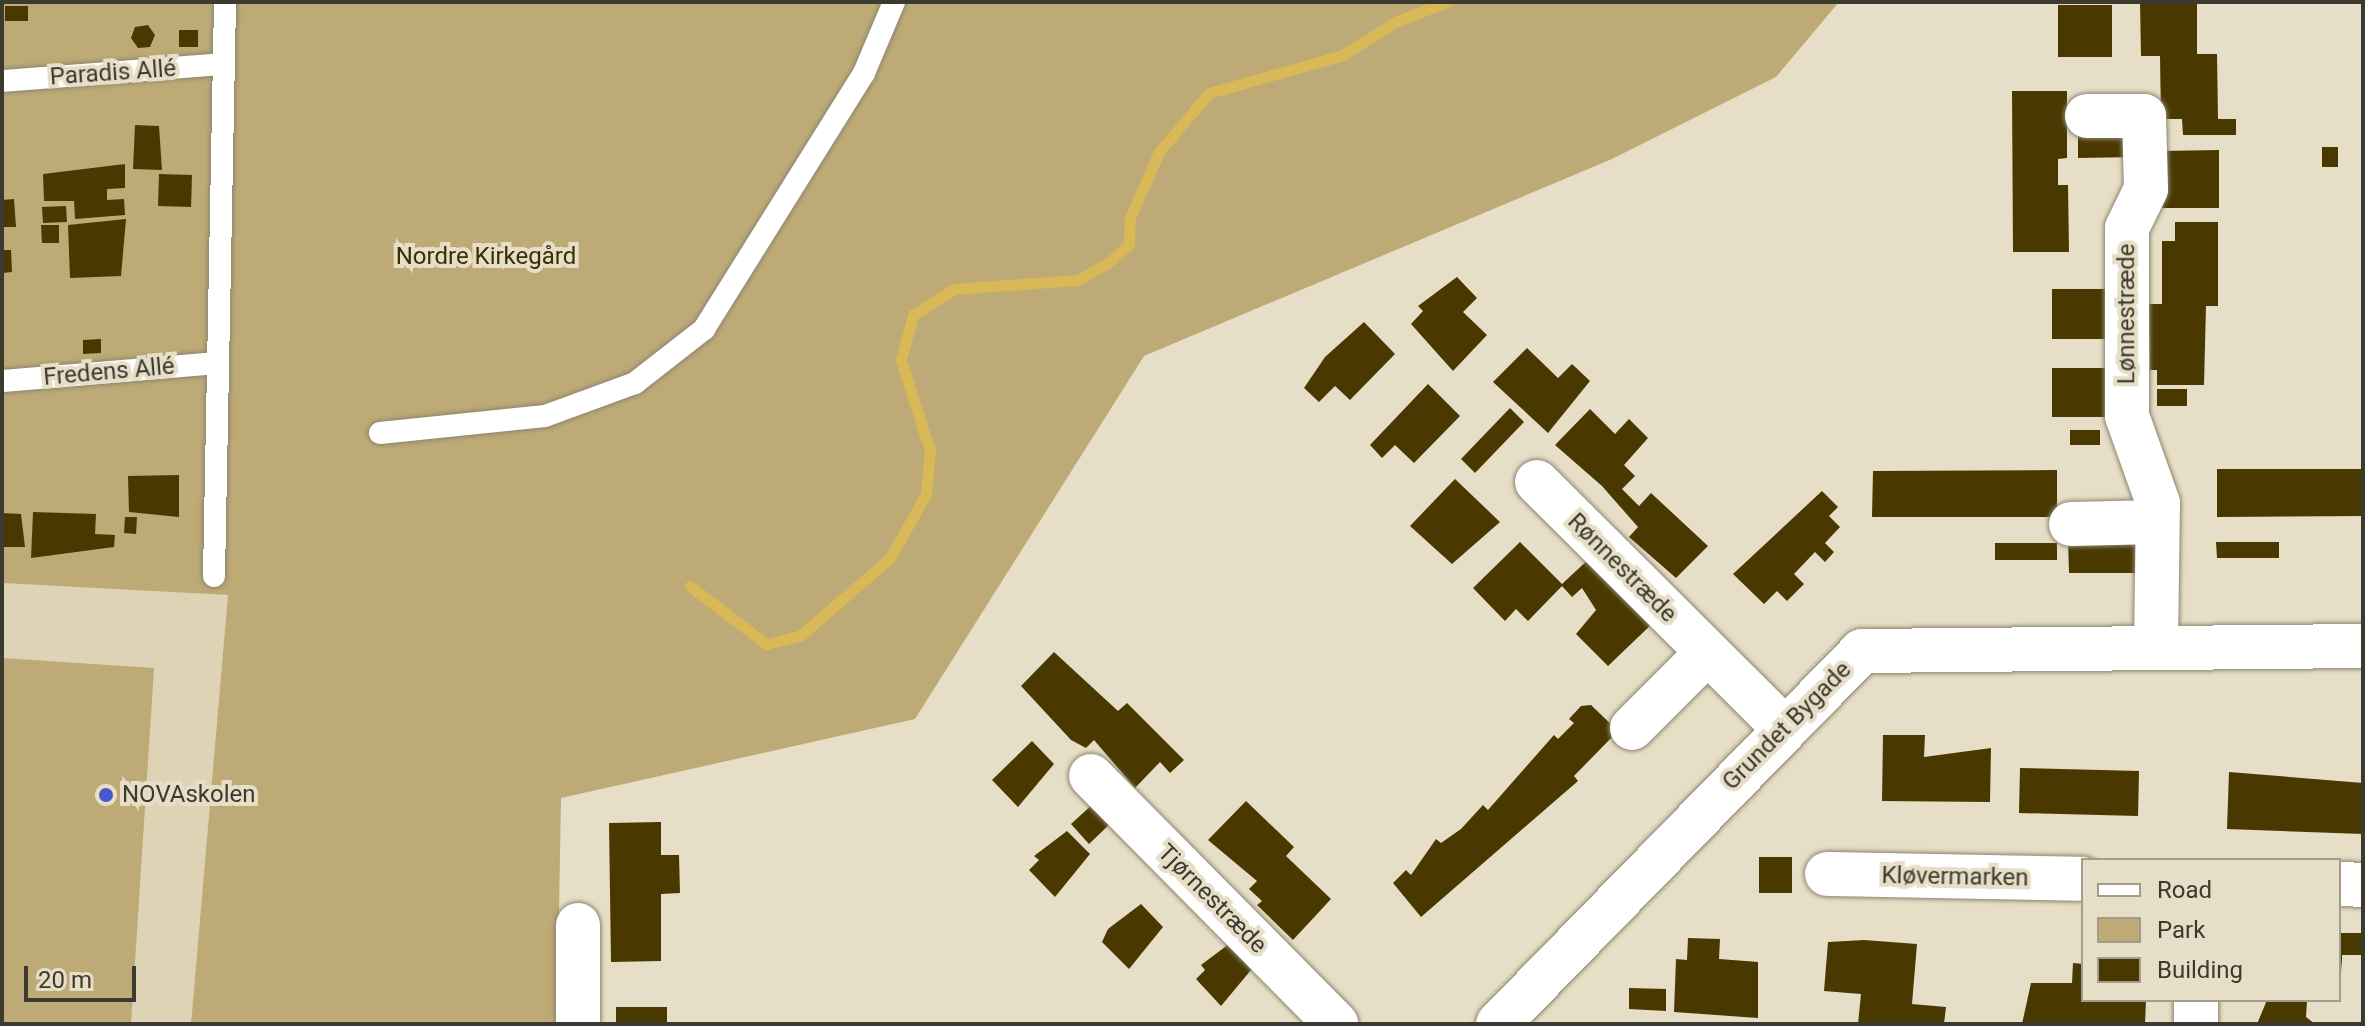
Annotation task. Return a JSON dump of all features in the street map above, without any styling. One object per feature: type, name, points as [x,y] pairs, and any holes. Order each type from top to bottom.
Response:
[{"type":"street","name":"Lønnestræde","points":[[2087,116],[2144,116],[2146,189],[2127,228],[2127,416],[2158,503],[2156,648]]},
{"type":"street","name":"Rønnestræde","points":[[1537,482],[1784,728]]},
{"type":"street","points":[[2071,524],[2157,522]]},
{"type":"street","name":"Grundet Bygade","points":[[1498,1024],[1862,651],[2363,646]]},
{"type":"street","points":[[1632,728],[1707,653]]},
{"type":"street","name":"Tjørnestræde","points":[[1091,776],[1333,1023]]},
{"type":"street","name":"Kløvermarken","points":[[1827,874],[2081,879]]},
{"type":"street","points":[[2341,884],[2363,885]]},
{"type":"street","points":[[578,925],[578,1024]]},
{"type":"street","points":[[2196,1002],[2196,1024]]},
{"type":"lane","points":[[214,576],[215,363],[225,2]]},
{"type":"lane","points":[[380,433],[545,416],[635,383],[704,329],[864,73],[894,2]]},
{"type":"lane","name":"Paradis Allé","points":[[2,81],[223,64]]},
{"type":"lane","name":"Fredens Allé","points":[[2,381],[215,363]]},
{"type":"shaded area","name":"NOVAskolen","points":[[2,583],[228,595],[191,1024],[2,1024]]},
{"type":"green space","name":"Nordre Kirkegård","points":[[2,2],[1839,2],[1776,77],[1612,159],[1144,356],[915,719],[561,798],[557,1024],[191,1024],[228,595],[2,583]]},
{"type":"green space","points":[[2,658],[154,668],[131,1024],[2,1024]]},
{"type":"building","points":[[2140,2],[2197,2],[2197,54],[2217,54],[2218,119],[2236,119],[2236,135],[2183,135],[2182,119],[2161,119],[2160,56],[2141,56]]},
{"type":"building","points":[[2058,5],[2112,5],[2112,57],[2058,57]]},
{"type":"building","points":[[5,6],[28,6],[28,21],[5,21]]},
{"type":"building","points":[[148,25],[155,35],[150,47],[138,48],[131,38],[135,27]]},
{"type":"building","points":[[179,30],[198,30],[198,47],[179,47]]},
{"type":"building","points":[[2012,91],[2067,91],[2067,158],[2058,159],[2058,185],[2068,185],[2069,252],[2013,252]]},
{"type":"building","points":[[135,125],[159,126],[162,170],[133,169]]},
{"type":"building","points":[[2137,135],[2138,157],[2078,158],[2078,136]]},
{"type":"building","points":[[2322,147],[2338,147],[2338,167],[2322,167]]},
{"type":"building","points":[[2219,150],[2219,208],[2162,208],[2168,176],[2161,176],[2161,151]]},
{"type":"building","points":[[125,164],[125,188],[107,189],[107,200],[124,199],[125,215],[75,219],[74,201],[44,201],[43,174]]},
{"type":"building","points":[[159,174],[192,175],[191,207],[158,206]]},
{"type":"building","points":[[14,199],[16,227],[2,227],[2,200]]},
{"type":"building","points":[[66,206],[67,222],[43,223],[42,207]]},
{"type":"building","points":[[126,219],[121,276],[70,278],[68,225]]},
{"type":"building","points":[[2175,222],[2218,222],[2218,306],[2206,306],[2204,385],[2157,385],[2157,370],[2150,370],[2149,304],[2162,304],[2162,241],[2175,241]]},
{"type":"building","points":[[41,225],[59,225],[59,243],[42,243]]},
{"type":"building","points":[[2,250],[11,250],[12,272],[2,273]]},
{"type":"building","points":[[1457,277],[1477,298],[1463,312],[1487,335],[1453,371],[1411,324],[1423,311],[1418,306]]},
{"type":"building","points":[[2052,289],[2108,289],[2108,339],[2052,339]]},
{"type":"building","points":[[1364,322],[1395,354],[1350,400],[1335,386],[1319,402],[1304,388],[1325,357]]},
{"type":"building","points":[[101,339],[101,353],[83,354],[83,340]]},
{"type":"building","points":[[1527,348],[1558,378],[1572,364],[1590,381],[1548,433],[1493,382]]},
{"type":"building","points":[[2052,368],[2109,368],[2109,417],[2052,417]]},
{"type":"building","points":[[1428,384],[1460,416],[1414,463],[1395,445],[1382,458],[1370,445]]},
{"type":"building","points":[[2157,389],[2187,389],[2187,406],[2157,406]]},
{"type":"building","points":[[1510,408],[1524,422],[1475,473],[1461,459]]},
{"type":"building","points":[[1590,409],[1615,434],[1629,419],[1648,438],[1624,465],[1635,476],[1622,489],[1639,506],[1651,493],[1708,546],[1676,578],[1629,537],[1638,527],[1602,486],[1555,445]]},
{"type":"building","points":[[2070,430],[2100,430],[2100,445],[2070,445]]},
{"type":"building","points":[[2217,469],[2363,469],[2363,516],[2217,517]]},
{"type":"building","points":[[2057,470],[2057,517],[1872,517],[1873,471]]},
{"type":"building","points":[[179,475],[179,517],[129,512],[128,476]]},
{"type":"building","points":[[1455,479],[1500,522],[1452,564],[1410,526]]},
{"type":"building","points":[[1822,491],[1838,507],[1829,516],[1840,527],[1825,543],[1834,552],[1825,562],[1815,552],[1794,574],[1804,584],[1787,601],[1777,591],[1764,604],[1733,574]]},
{"type":"building","points":[[33,512],[96,514],[95,534],[115,535],[114,547],[31,558]]},
{"type":"building","points":[[2,513],[21,514],[25,547],[2,547]]},
{"type":"building","points":[[125,517],[137,517],[136,534],[124,533]]},
{"type":"building","points":[[2137,539],[2138,573],[2069,573],[2068,540]]},
{"type":"building","points":[[1520,542],[1562,584],[1591,557],[1655,621],[1608,666],[1576,634],[1596,610],[1582,588],[1572,597],[1562,586],[1528,621],[1516,609],[1505,621],[1473,588]]},
{"type":"building","points":[[2216,542],[2279,542],[2279,558],[2217,558]]},
{"type":"building","points":[[1995,543],[2057,543],[2057,560],[1995,560]]},
{"type":"building","points":[[1054,652],[1118,711],[1127,703],[1184,760],[1170,773],[1160,762],[1135,788],[1094,740],[1086,748],[1071,740],[1021,686]]},
{"type":"building","points":[[1591,705],[1618,731],[1574,776],[1578,781],[1421,917],[1393,883],[1406,870],[1411,875],[1436,839],[1441,843],[1461,829],[1483,805],[1488,810],[1554,735],[1558,739],[1574,723],[1569,719],[1581,706]]},
{"type":"building","points":[[1883,735],[1925,735],[1924,757],[1991,748],[1990,802],[1882,801]]},
{"type":"building","points":[[1032,741],[1054,764],[1018,807],[992,780]]},
{"type":"building","points":[[2020,768],[2139,771],[2138,816],[2019,813]]},
{"type":"building","points":[[2229,772],[2363,783],[2363,834],[2227,829]]},
{"type":"building","points":[[1246,801],[1294,847],[1286,856],[1331,899],[1293,940],[1257,905],[1262,901],[1249,889],[1257,881],[1208,840]]},
{"type":"building","points":[[1094,803],[1112,822],[1089,844],[1071,824]]},
{"type":"building","points":[[661,822],[661,855],[679,855],[680,893],[661,894],[661,961],[611,962],[609,823]]},
{"type":"building","points":[[1067,831],[1090,854],[1055,897],[1029,870],[1039,860],[1034,856]]},
{"type":"building","points":[[1759,857],[1792,857],[1792,893],[1759,893]]},
{"type":"building","points":[[1141,904],[1163,927],[1129,969],[1102,942],[1108,929]]},
{"type":"building","points":[[2341,933],[2363,933],[2363,955],[2342,955],[2342,972]]},
{"type":"building","points":[[1688,938],[1720,939],[1719,959],[1758,962],[1758,1018],[1674,1012],[1676,959],[1687,960]]},
{"type":"building","points":[[1864,940],[1917,944],[1912,1004],[1946,1007],[1944,1024],[1858,1024],[1861,994],[1824,991],[1828,942]]},
{"type":"building","points":[[1233,941],[1256,964],[1221,1006],[1196,979],[1205,970],[1201,965]]},
{"type":"building","points":[[2073,963],[2081,964],[2081,1002],[2146,1002],[2145,1024],[2022,1024],[2031,983],[2072,983]]},
{"type":"building","points":[[1629,988],[1666,989],[1666,1011],[1629,1009]]},
{"type":"building","points":[[2266,1002],[2307,1002],[2306,1017],[2315,1024],[2257,1024]]},
{"type":"building","points":[[616,1007],[667,1007],[667,1024],[616,1024]]},
{"type":"waterway","points":[[690,586],[766,644],[801,635],[890,558],[926,494],[930,451],[901,360],[913,315],[954,289],[1078,280],[1108,263],[1129,244],[1130,218],[1159,152],[1209,93],[1343,55],[1395,22],[1447,2]]},
{"type":"place","name":"NOVAskolen","points":[[106,795]]}]
